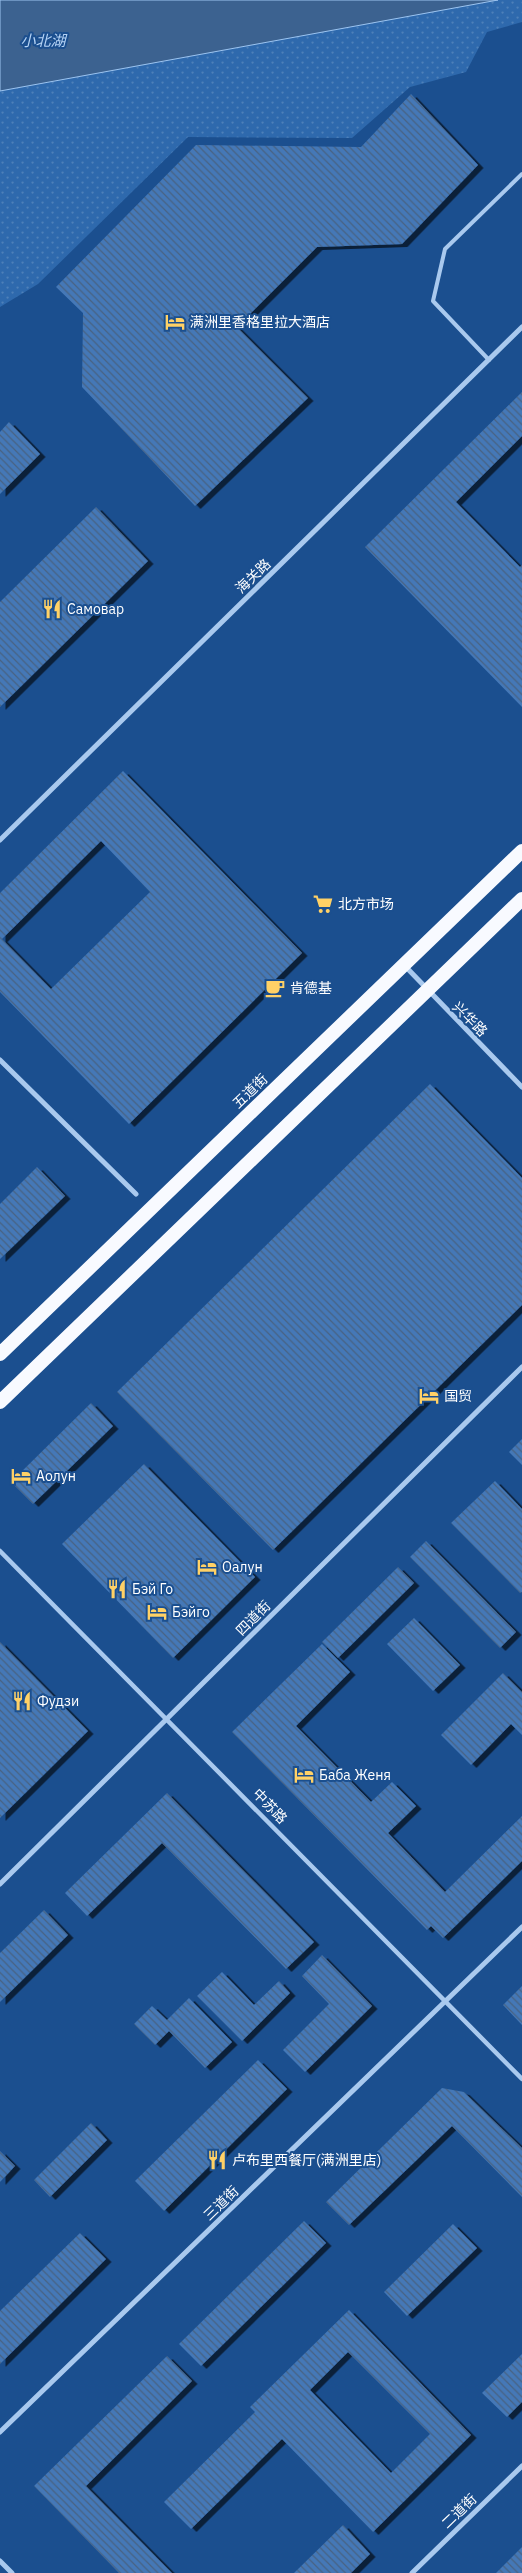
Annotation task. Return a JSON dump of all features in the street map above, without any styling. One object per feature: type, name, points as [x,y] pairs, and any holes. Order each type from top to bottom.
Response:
[{"type":"highway","name":"五道街","points":[[0,1354],[522,851]]},
{"type":"highway","points":[[0,1402],[522,899]]},
{"type":"street","name":"海关路","points":[[0,840],[522,327]]},
{"type":"street","name":"兴华路","points":[[404,965],[427,991],[522,1087]]},
{"type":"street","points":[[0,1060],[136,1194]]},
{"type":"street","name":"四道街","points":[[0,1884],[522,1367]]},
{"type":"street","name":"中苏路","points":[[0,1551],[522,2079]]},
{"type":"street","name":"三道街","points":[[0,2432],[522,1927]]},
{"type":"street","name":"二道街","points":[[412,2573],[522,2466]]},
{"type":"street","points":[[0,2561],[12,2573]]},
{"type":"lane","points":[[489,360],[433,301],[445,249],[522,174]]},
{"type":"shaded area","points":[[495,0],[522,0],[522,22],[487,32],[466,72],[410,87],[352,138],[188,137],[38,284],[0,307],[0,84]]},
{"type":"water","name":"小北湖","points":[[0,0],[498,0],[0,91]]},
{"type":"building","points":[[411,94],[478,165],[402,244],[317,247],[237,327],[308,398],[195,506],[82,387],[83,313],[56,287],[196,145],[361,147]]},
{"type":"building","points":[[522,392],[522,436],[456,502],[520,567],[522,565],[522,707],[365,547]]},
{"type":"building","points":[[9,422],[40,454],[0,494],[0,432]]},
{"type":"building","points":[[96,507],[148,561],[0,707],[0,602]]},
{"type":"building","points":[[123,771],[302,953],[129,1124],[0,992],[0,893]],"holes":[[[101,841],[150,892],[51,989],[2,939]]]},
{"type":"building","points":[[430,1084],[522,1178],[522,1305],[273,1550],[117,1392]]},
{"type":"building","points":[[37,1167],[65,1196],[0,1259],[0,1204]]},
{"type":"building","points":[[91,1403],[113,1426],[33,1504],[11,1482]]},
{"type":"building","points":[[522,1439],[522,1465],[509,1452]]},
{"type":"building","points":[[144,1464],[255,1577],[173,1658],[62,1544]]},
{"type":"building","points":[[495,1481],[522,1509],[522,1592],[520,1593],[451,1523]]},
{"type":"building","points":[[426,1541],[516,1632],[500,1648],[410,1557]]},
{"type":"building","points":[[398,1567],[414,1583],[338,1658],[322,1642]]},
{"type":"building","points":[[414,1618],[460,1665],[433,1691],[387,1644]]},
{"type":"building","points":[[0,1642],[88,1731],[0,1818]]},
{"type":"building","points":[[322,1644],[350,1672],[296,1726],[371,1802],[392,1782],[416,1806],[388,1833],[445,1892],[522,1816],[522,1861],[443,1938],[431,1926],[427,1930],[232,1732]]},
{"type":"building","points":[[503,1673],[522,1692],[522,1735],[511,1724],[471,1765],[441,1735]]},
{"type":"building","points":[[167,1793],[314,1942],[286,1969],[162,1843],[87,1916],[65,1893]]},
{"type":"building","points":[[44,1910],[68,1935],[0,2002],[0,1953]]},
{"type":"building","points":[[322,1955],[372,2006],[305,2072],[283,2050],[329,2004],[302,1976]]},
{"type":"building","points":[[222,1972],[254,2005],[279,1981],[290,1993],[242,2041],[197,1996]]},
{"type":"building","points":[[522,1986],[522,2025],[503,2005]]},
{"type":"building","points":[[189,1998],[232,2042],[205,2068],[169,2031],[155,2045],[134,2024],[152,2006],[167,2020]]},
{"type":"building","points":[[258,2060],[287,2089],[164,2211],[135,2181]]},
{"type":"building","points":[[442,2088],[464,2092],[522,2148],[522,2197],[452,2126],[349,2225],[326,2202]]},
{"type":"building","points":[[91,2123],[107,2140],[50,2197],[34,2180]]},
{"type":"building","points":[[0,2151],[15,2166],[0,2182]]},
{"type":"building","points":[[304,2221],[326,2243],[201,2366],[179,2344]]},
{"type":"building","points":[[453,2224],[477,2248],[407,2316],[384,2292]]},
{"type":"building","points":[[80,2233],[106,2259],[0,2364],[0,2311]]},
{"type":"building","points":[[349,2310],[471,2435],[373,2532],[282,2439],[191,2529],[164,2502],[255,2412],[250,2407]],"holes":[[[348,2352],[430,2434],[391,2473],[310,2390]]]},
{"type":"building","points":[[522,2354],[522,2402],[507,2417],[482,2393]]},
{"type":"building","points":[[167,2356],[192,2381],[86,2486],[172,2573],[119,2573],[34,2486]]},
{"type":"building","points":[[343,2525],[370,2554],[351,2573],[294,2573]]},
{"type":"building","points":[[522,2547],[522,2573],[496,2573]]},
{"type":"place","name":"满洲里香格里拉大酒店","points":[[175,322]]},
{"type":"place","name":"Самовар","points":[[52,609]]},
{"type":"place","name":"北方市场","points":[[323,904]]},
{"type":"place","name":"肯德基","points":[[275,988]]},
{"type":"place","name":"国贸","points":[[429,1396]]},
{"type":"place","name":"Аолун","points":[[21,1476]]},
{"type":"place","name":"Оалун","points":[[207,1567]]},
{"type":"place","name":"Бэй Го","points":[[117,1589]]},
{"type":"place","name":"Бэйго","points":[[157,1612]]},
{"type":"place","name":"Фудзи","points":[[22,1701]]},
{"type":"place","name":"Баба Женя","points":[[304,1775]]},
{"type":"place","name":"卢布里西餐厅(满洲里店)","points":[[217,2160]]}]
